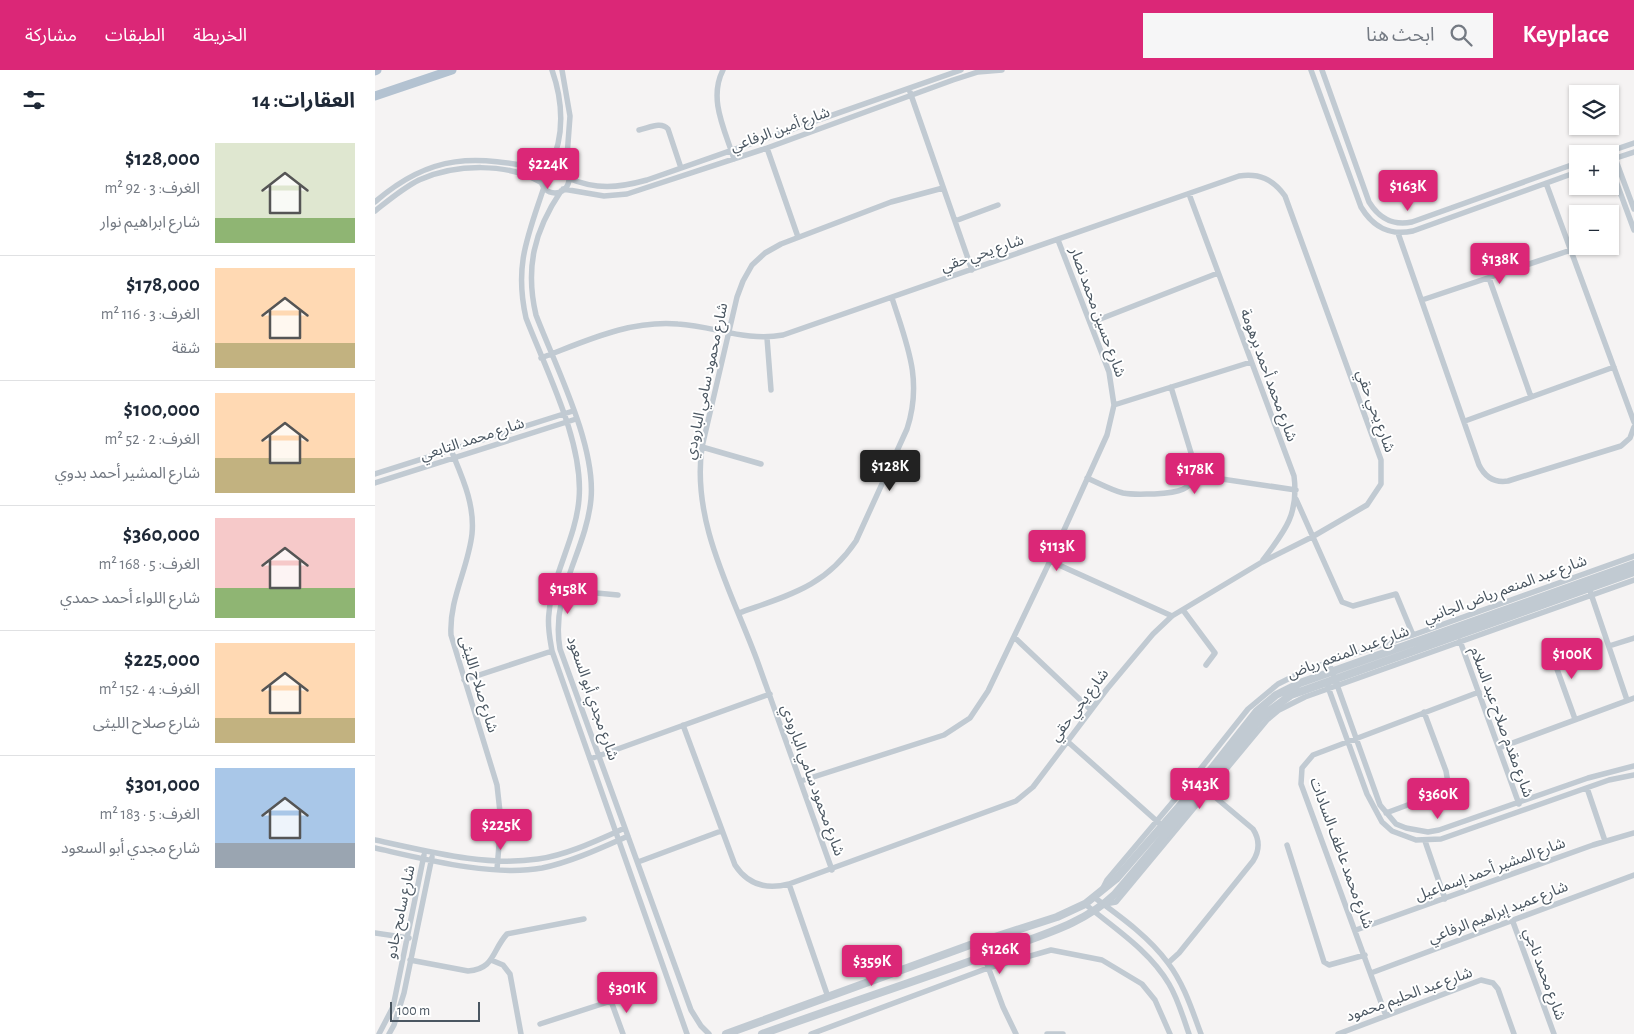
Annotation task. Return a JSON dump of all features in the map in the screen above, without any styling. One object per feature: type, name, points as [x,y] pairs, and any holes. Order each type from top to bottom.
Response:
[{"type":"main road","points":[[375,96],[452,70]]},
{"type":"street","points":[[543,185],[541,176],[557,151],[561,124],[555,78],[552,70]]},
{"type":"street","points":[[723,70],[717,82],[715,96],[734,159]]},
{"type":"street","name":"شارع أمين الرفاعي","points":[[568,178],[593,187],[615,187],[647,180],[949,72],[961,70]]},
{"type":"street","name":"شارع أمين الرفاعي","points":[[562,190],[604,196],[627,194],[767,148],[978,71],[1002,70]]},
{"type":"street","points":[[1311,70],[1342,159],[1366,216],[1382,229],[1398,233],[1417,230],[1569,175]]},
{"type":"street","points":[[1322,70],[1369,202],[1379,215],[1386,220],[1403,224],[1411,222],[1569,165]]},
{"type":"street","points":[[555,78],[563,73],[569,116],[568,153],[565,170]]},
{"type":"street","points":[[908,88],[972,270]]},
{"type":"street","points":[[639,130],[660,125],[665,126],[681,168]]},
{"type":"street","points":[[1619,148],[1634,143]]},
{"type":"street","points":[[767,148],[798,237]]},
{"type":"street","points":[[557,151],[562,154],[568,153]]},
{"type":"street","points":[[1619,157],[1634,152]]},
{"type":"street","points":[[1342,159],[1352,155]]},
{"type":"street","points":[[375,202],[418,173],[452,161],[485,159],[547,167],[559,165],[565,170],[568,178],[562,190],[553,192],[529,176],[492,169],[448,171],[428,177],[409,186],[375,211]]},
{"type":"street","points":[[1619,173],[1634,209]]},
{"type":"street","name":"شارع يحي حقي","points":[[541,358],[609,332],[644,324],[680,324],[747,338],[767,338],[783,335],[1189,194],[1249,175],[1270,180],[1282,191],[1381,460],[1381,484],[1367,505],[1312,537],[1262,562],[1172,616],[1137,652],[1033,787],[1016,801],[832,870],[789,884],[775,888],[765,887],[747,880],[735,865],[683,725]]},
{"type":"street","points":[[1546,183],[1569,245]]},
{"type":"street","name":"شارع مجدي أبو السعود","points":[[543,185],[529,231],[521,275],[522,298],[526,318],[566,422],[579,472],[579,499],[574,526],[549,612],[548,632],[552,651],[687,1034]]},
{"type":"street","name":"شارع محمود سامي البارودي","points":[[832,870],[714,547],[702,502],[700,465],[702,447],[737,297],[752,265],[765,252],[798,237],[891,202],[943,188]]},
{"type":"street","points":[[1619,189],[1634,230]]},
{"type":"street","name":"شارع مجدي أبو السعود","points":[[562,190],[552,204],[532,255],[530,276],[536,314],[576,419],[590,471],[591,499],[558,613],[557,632],[560,649],[688,1001],[696,1018],[709,1034]]},
{"type":"street","name":"شارع محمد أحمد برهومة","points":[[1189,194],[1293,476],[1295,499],[1292,515],[1286,530],[1262,562]]},
{"type":"street","points":[[539,202],[546,200],[552,204]]},
{"type":"street","points":[[1470,201],[1473,210]]},
{"type":"street","points":[[955,220],[998,205]]},
{"type":"street","points":[[1398,233],[1481,469],[1491,478],[1503,482],[1621,446],[1630,438],[1634,428]]},
{"type":"street","name":"شارع حسين محمد نصار","points":[[801,781],[944,735],[958,728],[970,718],[980,705],[1014,637],[1107,435],[1113,405],[1109,372],[1058,240]]},
{"type":"street","points":[[1422,300],[1569,251]]},
{"type":"street","points":[[1573,255],[1634,422]]},
{"type":"street","points":[[1090,323],[1218,273]]},
{"type":"street","points":[[1489,278],[1531,397]]},
{"type":"street","points":[[739,614],[789,595],[818,581],[846,556],[856,541],[913,412],[915,376],[892,298]]},
{"type":"street","points":[[767,338],[771,390]]},
{"type":"street","points":[[1113,405],[1251,362]]},
{"type":"street","points":[[1465,421],[1615,367]]},
{"type":"street","points":[[1087,478],[1116,491],[1138,494],[1179,492],[1189,485],[1195,475],[1194,462],[1171,387]]},
{"type":"street","name":"شارع محمد التابعي","points":[[375,474],[573,411]]},
{"type":"street","name":"شارع محمد التابعي","points":[[375,483],[576,419]]},
{"type":"street","points":[[702,447],[761,464]]},
{"type":"street","name":"شارع صلاح الليثى","points":[[451,450],[468,493],[472,520],[469,548],[454,597],[450,622],[453,647],[497,785],[501,821],[497,869]]},
{"type":"street","points":[[1195,475],[1295,490]]},
{"type":"street","points":[[1295,499],[1342,602],[1353,606],[1396,594],[1413,635]]},
{"type":"street","name":"شارع عبد المنعم رياض الجانبي","points":[[1335,679],[1460,641],[1588,584],[1634,556]]},
{"type":"street","points":[[1050,561],[1172,616]]},
{"type":"street","name":"شارع عبد المنعم رياض","points":[[763,1034],[1061,928],[1094,911],[1104,904],[1226,763],[1261,717],[1291,695],[1588,584],[1634,564]]},
{"type":"street","name":"شارع عبد المنعم رياض","points":[[1335,679],[1378,656],[1588,584],[1634,572]]},
{"type":"street","name":"شارع عبد المنعم رياض الجانبي","points":[[1280,688],[1307,670],[1413,635],[1588,584],[1634,580]]},
{"type":"street","points":[[1588,584],[1627,700]]},
{"type":"street","points":[[564,590],[618,595]]},
{"type":"street","points":[[1183,610],[1214,651],[1215,656],[1206,665]]},
{"type":"street","points":[[1014,637],[1091,710]]},
{"type":"street","points":[[1609,646],[1634,638]]},
{"type":"street","name":"شارع مقدم صلاح عبد السلام","points":[[1460,641],[1521,811]]},
{"type":"street","points":[[1549,647],[1575,719]]},
{"type":"street","points":[[1375,648],[1378,656]]},
{"type":"street","points":[[463,680],[552,651]]},
{"type":"street","points":[[1329,663],[1380,805],[1397,824],[1407,828],[1428,832],[1459,824],[1607,772],[1634,766]]},
{"type":"street","points":[[1320,666],[1373,810],[1382,822],[1404,837],[1425,841],[1455,835],[1587,788],[1634,775]]},
{"type":"street","points":[[1104,904],[1116,902],[1267,720],[1291,702],[1326,682]]},
{"type":"street","name":"شارع عبد المنعم رياض","points":[[726,1034],[860,985],[1057,917],[1085,904],[1098,896],[1116,879],[1159,823],[1205,777],[1257,711],[1280,688],[1326,682]]},
{"type":"street","name":"شارع محمد عاطف السادات","points":[[1386,1016],[1301,784],[1303,768],[1313,755],[1356,737],[1479,692]]},
{"type":"street","points":[[590,759],[769,694]]},
{"type":"street","points":[[1499,748],[1634,698]]},
{"type":"street","points":[[1386,813],[1440,794],[1448,783],[1424,712]]},
{"type":"street","points":[[1067,741],[1159,823]]},
{"type":"street","points":[[1587,788],[1605,841]]},
{"type":"street","points":[[1168,963],[1179,953],[1253,862],[1258,849],[1256,835],[1253,830],[1209,792]]},
{"type":"street","points":[[375,840],[425,851],[497,861],[540,859],[625,828]]},
{"type":"street","points":[[638,862],[721,831]]},
{"type":"street","name":"شارع المشير أحمد إسماعيل","points":[[1356,930],[1634,832]]},
{"type":"street","points":[[375,848],[431,861],[497,869],[542,868],[628,836]]},
{"type":"street","points":[[1425,841],[1445,899]]},
{"type":"street","points":[[1287,845],[1323,962],[1329,966],[1365,955]]},
{"type":"street","name":"شارع سامح جادو","points":[[379,1034],[393,1007],[425,851]]},
{"type":"street","name":"شارع سامح جادو","points":[[389,1034],[400,1009],[433,852]]},
{"type":"street","name":"شارع عميد إبراهيم الرفاعي","points":[[1371,973],[1513,922],[1613,881],[1634,875]]},
{"type":"street","points":[[789,884],[828,997]]},
{"type":"street","points":[[1098,896],[1104,904],[1143,936],[1168,963],[1183,988],[1201,1034]]},
{"type":"street","points":[[1085,904],[1135,945],[1160,972],[1175,997],[1189,1034]]},
{"type":"street","points":[[410,960],[468,971],[483,968],[491,960],[501,940],[507,934],[584,919]]},
{"type":"street","name":"شارع محمد ناجي","points":[[1513,922],[1554,1034]]},
{"type":"street","points":[[375,933],[414,938]]},
{"type":"street","points":[[811,1034],[988,968],[1051,950],[1102,960],[1123,972],[1150,992],[1170,1034]]},
{"type":"street","points":[[984,956],[1003,1007],[1016,1034]]},
{"type":"street","points":[[491,960],[503,966],[510,974],[521,1034]]},
{"type":"street","points":[[886,976],[883,983],[888,990]]},
{"type":"street","name":"شارع عبد الحليم محمود","points":[[1337,1034],[1478,981],[1487,980],[1498,989],[1514,1034]]},
{"type":"street","points":[[860,985],[864,989],[863,998]]},
{"type":"street","points":[[539,1024],[611,1001],[623,1034]]},
{"type":"street","points":[[678,1005],[688,1001]]},
{"type":"street","points":[[1047,1034],[1063,1034]]}]
